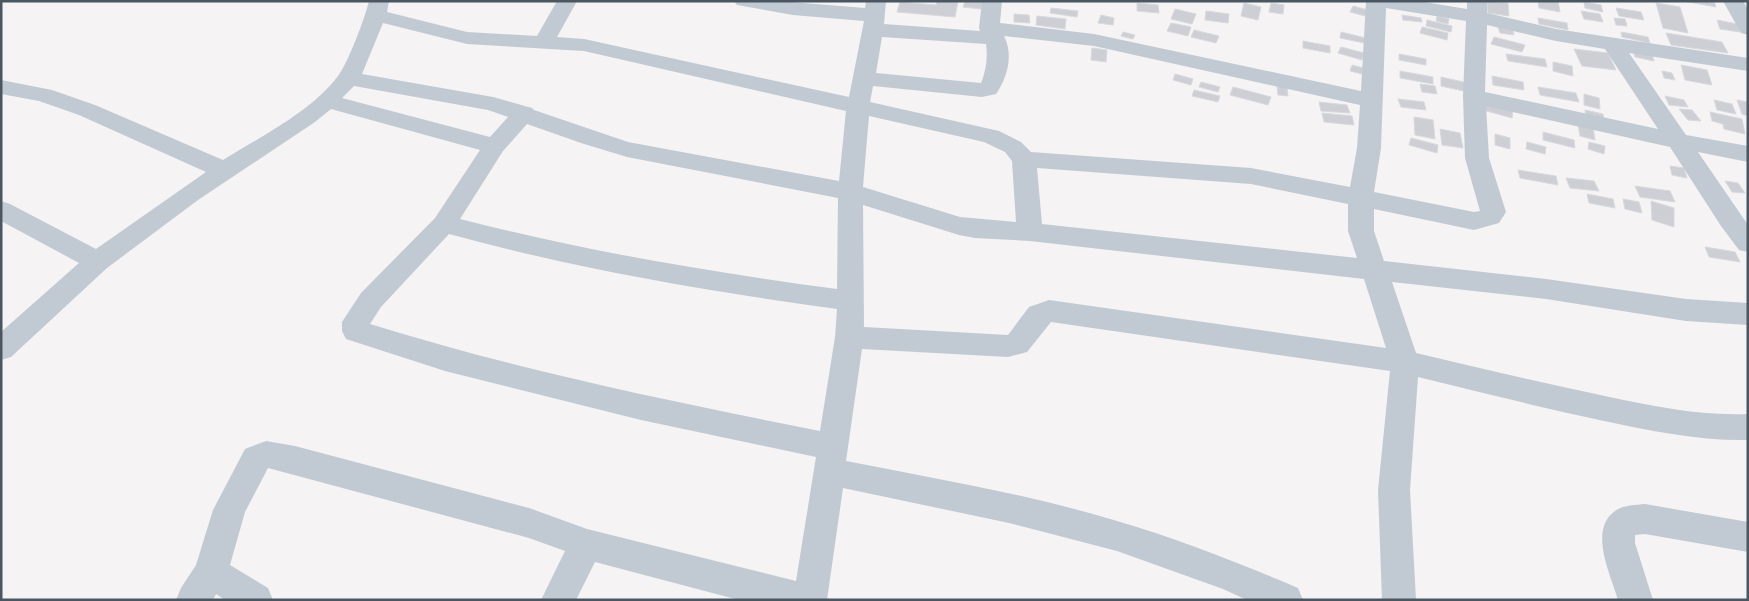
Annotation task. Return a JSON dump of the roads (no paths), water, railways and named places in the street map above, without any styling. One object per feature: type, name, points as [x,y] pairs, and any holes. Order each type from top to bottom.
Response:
[{"type":"street","points":[[544,42],[567,1]]},
{"type":"street","points":[[744,1],[803,12],[874,15],[992,33],[1094,40],[1371,100]]},
{"type":"street","points":[[863,78],[982,90],[988,89],[993,83],[999,50],[992,33],[992,1]]},
{"type":"street","points":[[1399,600],[1394,490],[1405,362],[1360,231],[1361,198],[1369,148],[1377,1],[1477,9],[1556,36],[1748,65]]},
{"type":"street","points":[[1733,1],[1748,29]]},
{"type":"street","points":[[7,339],[98,261],[190,194],[307,118],[328,100],[349,78],[378,8],[455,37],[584,46],[991,136],[1013,147],[1024,159],[1030,232]]},
{"type":"street","points":[[1024,159],[1251,176],[1474,221],[1490,217],[1493,212],[1491,201],[1477,158],[1474,96],[1477,9]]},
{"type":"street","points":[[810,600],[849,337],[852,301],[850,192],[858,108],[874,15]]},
{"type":"street","points":[[1612,44],[1730,220],[1748,243]]},
{"type":"street","points":[[349,78],[493,104],[524,113],[589,138],[627,148],[850,192],[959,226],[975,229],[1030,232],[1546,289],[1686,310],[1748,314]]},
{"type":"street","points":[[1,87],[44,95],[64,101],[226,171]]},
{"type":"street","points":[[1474,96],[1678,141],[1748,154]]},
{"type":"street","points":[[328,100],[496,146]]},
{"type":"street","points":[[524,113],[496,146],[444,224],[371,300],[356,322],[356,331],[445,359],[641,408],[1117,536],[1231,576],[1286,600]]},
{"type":"street","points":[[1,210],[98,261]]},
{"type":"street","points":[[444,224],[533,247],[624,266],[732,285],[852,301]]},
{"type":"street","points":[[849,337],[1008,346],[1017,344],[1039,315],[1049,311],[1405,362],[1548,397],[1630,414],[1717,428],[1748,427]]},
{"type":"street","points":[[193,600],[211,572],[229,510],[235,497],[256,459],[266,454],[529,524],[587,544],[803,600]]},
{"type":"street","points":[[1636,600],[1618,543],[1619,529],[1627,522],[1645,519],[1748,537]]},
{"type":"street","points":[[558,600],[587,544]]},
{"type":"street","points":[[211,572],[256,600]]}]
